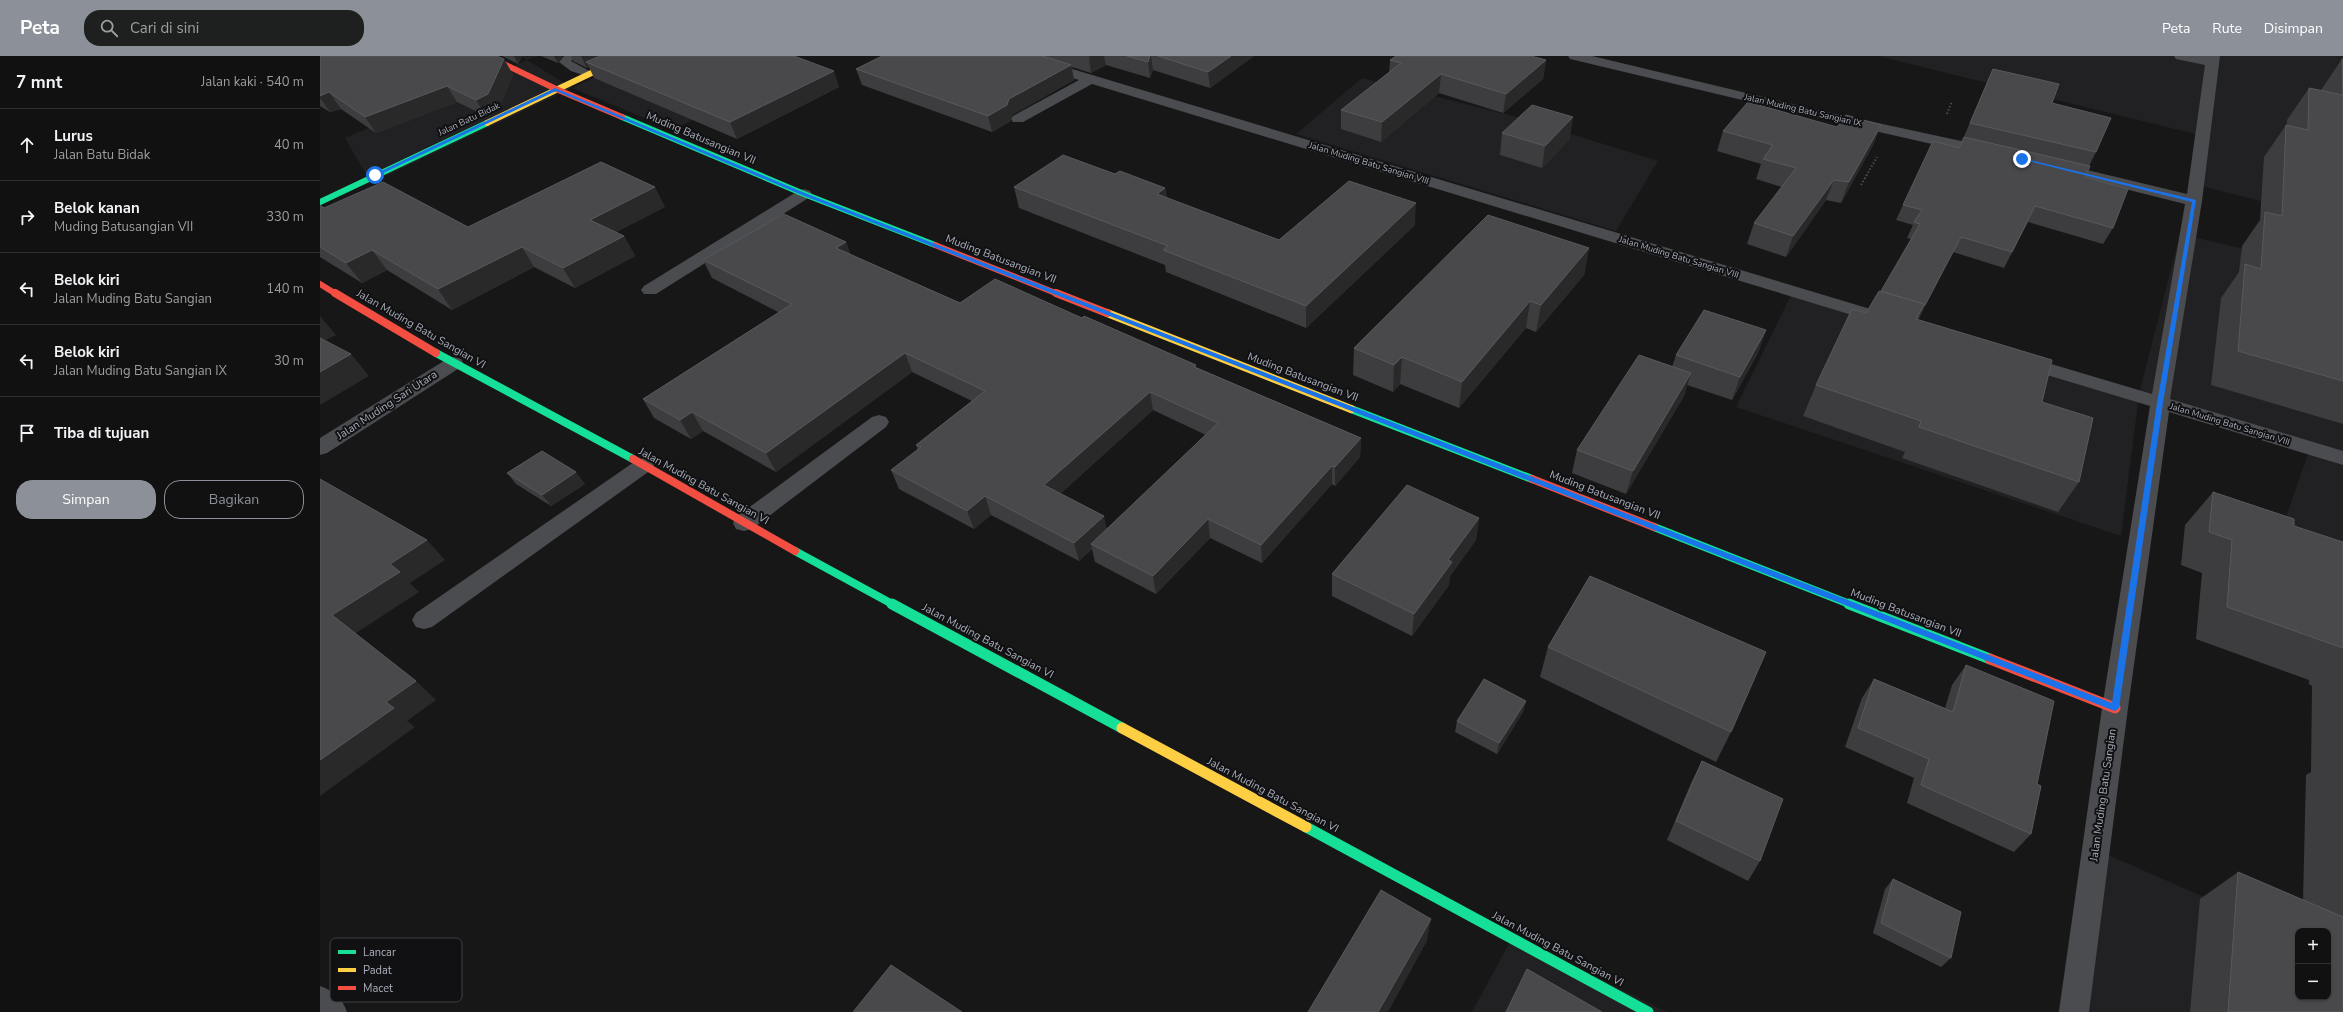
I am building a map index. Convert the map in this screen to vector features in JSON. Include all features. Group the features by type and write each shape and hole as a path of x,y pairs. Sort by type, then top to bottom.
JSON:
{"street":[{"name":"Muding Batusangian VII","path":"488,56 556,89 804,194 2115,708"},
{"name":"Jalan Batu Bidak","path":"320,202 627,56"},
{"name":"Jalan Muding Batu Sangian VIII","path":"1015,56 1900,324"},
{"name":"Jalan Muding Batu Sangian IX","path":"1575,56 1820,115 2007,156"},
{"path":"2181,56 2212,59"},
{"name":"Jalan Muding Batu Sangian","path":"2074,1012 2115,708 2160,403 2194,201 2212,59"},
{"path":"1018,119 1090,79"},
{"path":"2045,165 2194,201"},
{"path":"650,290 804,194"},
{"name":"Jalan Muding Batu Sangian VI","path":"320,284 454,363 644,466 744,523 1648,1012"},
{"name":"Jalan Muding Batu Sangian VIII","path":"2007,356 2343,458"},
{"name":"Jalan Muding Sari Utara","path":"320,448 454,363"},
{"path":"744,523 879,422"},
{"path":"424,620 644,466"},
{"path":"320,1001 332,1012"}],"lane":[{"path":"570,56 565,62 575,69 589,74"}],"shaded area":[{"path":"520,56 539,56 527,60"},
{"path":"639,56 799,68 673,130 572,88"},
{"path":"1878,56 2343,56 2343,222 2189,183 2195,134"},
{"path":"527,60 572,88 371,183 345,138"},
{"path":"1362,78 1517,117 1658,161 1616,231 1296,134"},
{"path":"2180,234 2343,272 2343,589 2271,560 2310,448 2139,395 2121,536 1736,407 1792,293 2139,394"},
{"path":"2083,844 2295,937 2295,1000 2331,1000 2343,1012 2058,1012"},
{"path":"1513,936 1667,1012 1472,1012"}],"building":[{"path":"320,56 497,56 504,59 488,94 476,100 447,86 365,117 329,92 320,96"},
{"path":"600,56 794,56 834,71 730,122 586,62"},
{"path":"882,56 1043,56 1071,65 1009,99 1007,105 988,116 856,69"},
{"path":"1127,56 1150,56 1148,62"},
{"path":"1158,56 1231,56 1208,72"},
{"path":"1396,56 1531,56 1546,60 1506,94 1441,74 1382,122 1341,110 1401,63 1390,60"},
{"path":"2342,59 2343,59 2343,95"},
{"path":"1993,69 2059,84 2052,103 2111,118 2096,152 1970,123"},
{"path":"2309,88 2343,95 2343,381 2238,351 2245,264 2261,269 2265,212 2282,216 2286,125 2308,130"},
{"path":"1748,102 1837,127 1846,115 1881,125 1849,182 1834,180 1793,236 1754,223 1796,168 1763,159 1773,145 1723,131"},
{"path":"1532,105 1573,117 1545,146 1502,133"},
{"path":"1964,137 2090,166 2085,177 2128,189 2113,228 2035,206 2012,252 1961,237 1925,305 1881,291 1920,224 1914,222 1922,210 1903,205 1933,141 1959,148"},
{"path":"1063,155 1115,174 1120,171 1165,188 1157,194 1279,240 1349,181 1416,203 1306,306 1163,250 1168,246 1014,187"},
{"path":"601,162 655,187 590,220 624,236 563,268 522,247 438,289 372,250 346,263 320,247 320,205 324,208 383,182 468,227"},
{"path":"784,214 846,242 836,248 960,303 995,279 1082,318 1084,316 1196,365 1194,367 1361,438 1335,467 1332,466 1261,545 1208,519 1153,576 1091,544 1218,423 1150,392 1044,485 1104,516 1074,543 985,496 967,511 891,470 921,447 916,445 985,391 905,353 766,453 692,412 680,420 643,399 792,304 703,260"},
{"path":"1488,215 1589,248 1541,305 1530,301 1462,382 1402,357 1394,365 1354,348"},
{"path":"1879,291 1924,304 1916,319 2052,360 2042,402 2093,418 2079,482 1919,427 1921,421 1816,385 1852,309 1866,313"},
{"path":"1704,310 1766,330 1740,377 1676,355"},
{"path":"320,338 351,354 320,372"},
{"path":"1639,355 1691,373 1633,471 1577,450"},
{"path":"542,451 576,472 542,495 507,473"},
{"path":"320,479 427,540 390,564 400,572 332,615 416,681 386,702 394,708 320,760"},
{"path":"1407,485 1479,518 1448,560 1452,562 1414,614 1332,574"},
{"path":"2213,492 2294,519 2294,526 2343,542 2343,648 2227,607 2232,540 2209,532"},
{"path":"1590,576 1766,652 1731,732 1548,647"},
{"path":"1966,665 2054,701 2037,784 2041,786 2031,834 1921,785 1929,759 1858,728 1874,679 1953,712"},
{"path":"1484,679 1526,701 1499,743 1457,721"},
{"path":"1702,761 1783,799 1760,861 1676,821"},
{"path":"2238,872 2343,917 2343,1012 2228,1012"},
{"path":"1893,879 1961,912 1951,958 1881,923"},
{"path":"1381,890 1431,919 1378,1012 1308,1012"},
{"path":"891,965 962,1012 853,1012"},
{"path":"1527,969 1602,1012 1506,1012"}],"traffic: fast":[{"path":"622,117 804,194 935,245"},
{"path":"320,202 487,123"},
{"path":"436,353 633,459"},
{"path":"1351,409 1532,479"},
{"path":"1654,527 1990,659"},
{"path":"795,551 1122,728"},
{"path":"1306,827 1648,1012"}],"traffic: slow":[{"path":"487,123 627,56"},
{"path":"1107,313 1351,409"},
{"path":"1122,728 1306,827"}],"traffic: jam":[{"path":"487,56 556,89 622,117"},
{"path":"935,245 1107,313"},
{"path":"320,284 436,353"},
{"path":"633,459 795,551"},
{"path":"1532,479 1654,527"},
{"path":"1990,659 2115,708"}],"route":[{"path":"375,175 556,89 804,194 2115,708 2160,403 2194,201 2022,159"}]}
